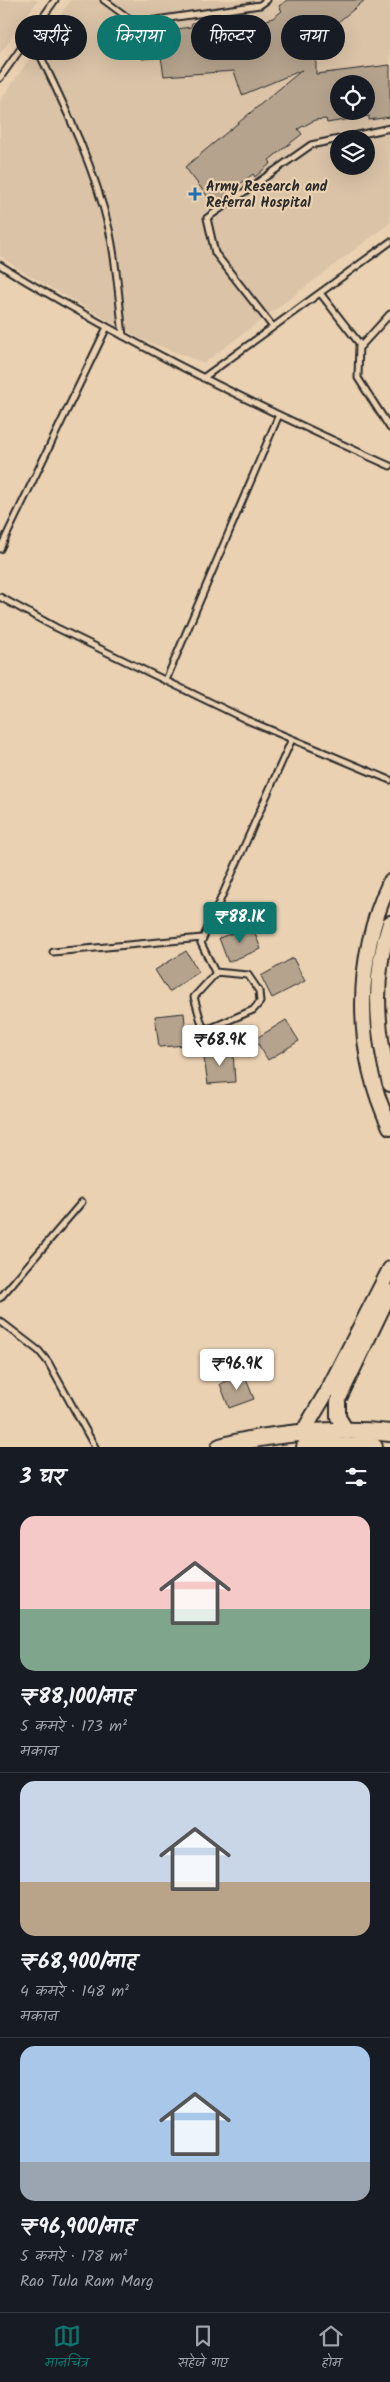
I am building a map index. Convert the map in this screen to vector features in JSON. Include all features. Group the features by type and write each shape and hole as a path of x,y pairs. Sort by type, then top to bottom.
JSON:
{"main road":[{"path":"389,885 366,961 362,1013 372,1077 381,1107 390,1127"},
{"path":"390,923 379,968 378,1004 383,1056 390,1084"},
{"path":"304,1440 333,1396 389,1281"},
{"path":"333,1396 338,1417 347,1432"},
{"path":"304,1440 347,1432 390,1433"},
{"path":"220,1447 246,1439 304,1440 374,1447"}],"lane":[{"path":"44,15 55,0"},
{"path":"104,0 135,23 260,5 267,0"},
{"path":"0,78 15,56"},
{"path":"42,60 83,150 104,210 113,253 123,336"},
{"path":"273,327 214,253 207,218 311,145 390,128"},
{"path":"203,378 390,242"},
{"path":"0,265 123,336 278,417 390,466"},
{"path":"320,293 358,340 360,347 358,378 390,428"},
{"path":"360,347 390,314"},
{"path":"0,549 107,327"},
{"path":"166,680 278,417"},
{"path":"0,597 55,627 166,680 292,739 390,780"},
{"path":"216,973 201,947 202,938 292,739"},
{"path":"54,952 202,938"},
{"path":"216,973 248,975 259,991 260,1002 253,1010 212,1028 205,1028 202,1025 194,997 216,973"},
{"path":"0,1298 82,1202"},
{"path":"0,1321 39,1351 48,1362 94,1447"}],"shaded area":[{"path":"0,0 38,0 27,15 15,15 15,33 0,54"},
{"name":"Army Research and Referral Hospital","path":"71,0 390,0 390,223 204,363 141,339 22,271 0,256 0,101 29,60 87,60 87,15 60,15"}],"building":[{"path":"287,0 365,0 345,16 281,15 281,60 316,60 316,74 390,65 390,117 375,119 375,75 330,75 330,120 345,120 327,123 326,119 315,120 298,129 302,134 269,160 271,163 255,177 253,174 214,205 185,167 302,70 242,95 234,71 164,76 161,60 181,60 181,28 191,27 191,60 271,60 271,19 282,11 279,6"},
{"path":"252,926 261,949 228,962 219,938"},
{"path":"186,951 199,972 169,992 155,970"},
{"path":"293,958 305,981 272,998 261,976"},
{"path":"184,1013 187,1045 159,1047 155,1016"},
{"path":"286,1020 299,1041 268,1060 255,1039"},
{"path":"233,1051 235,1082 208,1084 203,1052"},
{"path":"244,1374 254,1399 229,1408 220,1384"}],"place":[{"name":"Army Research and Referral Hospital","path":"195,194"}]}
